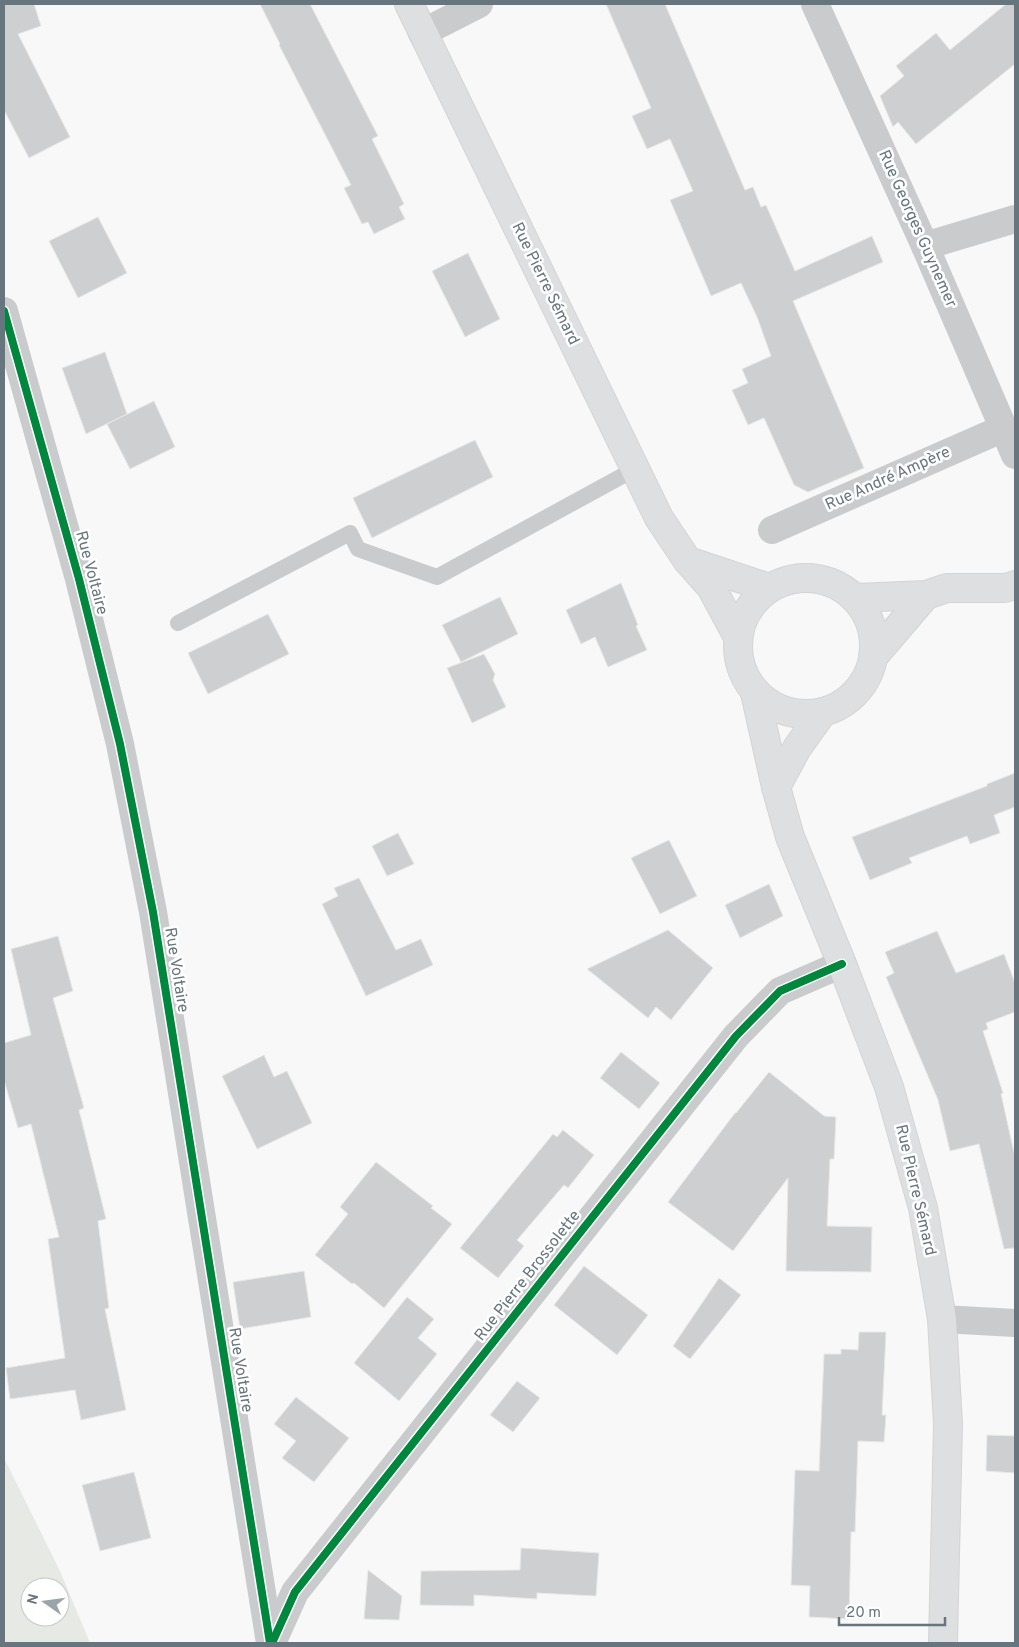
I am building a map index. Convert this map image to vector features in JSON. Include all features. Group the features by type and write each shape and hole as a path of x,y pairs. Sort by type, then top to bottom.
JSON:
{"main road":[{"name":"Rue Pierre Sémard","path":"410,4 422,33 659,518 686,560 711,587 738,637"},
{"path":"686,560 769,588"},
{"path":"814,578 836,584 855,598 867,616 874,636 873,657 867,677 856,693 841,705 822,713 804,715 786,712 769,704 755,692 744,676 738,656 738,637 741,622 748,609 758,597 769,588 791,579 814,578"},
{"path":"855,598 926,595 947,588 1005,588 1015,585"},
{"path":"873,657 926,595"},
{"name":"Rue Pierre Sémard","path":"755,692 776,787 790,836 889,1087 922,1208 942,1319 948,1424 943,1643"},
{"path":"776,787 797,748 822,713"}],"street":[{"path":"422,33 479,4"},
{"name":"Rue Georges Guynemer","path":"815,4 926,246 1015,455"},
{"path":"926,246 1015,219"},
{"name":"Rue Voltaire","path":"4,312 80,579 120,744 153,912 271,1643"},
{"name":"Rue André Ampère","path":"772,530 1004,428"},
{"name":"Rue Pierre Brossolette","path":"271,1643 295,1592 736,1036 780,991 842,964"},
{"path":"942,1319 1015,1323"}],"lane":[{"path":"178,623 350,533 358,549 437,577 635,469"}],"shaded area":[{"path":"4,1458 62,1577 20,1577 20,1627 70,1627 70,1595 90,1643 4,1643"}],"building":[{"path":"4,4 34,4 41,26 18,34 70,137 29,158 4,110"},
{"path":"260,4 310,4 378,136 372,139 404,204 399,207 405,219 374,234 368,222 362,224 344,188 351,185"},
{"path":"606,4 665,4 745,190 753,187 761,207 766,205 795,271 872,236 883,262 793,301 864,468 808,492 794,485 764,418 748,425 732,390 748,383 742,369 771,356 757,317 741,283 711,296 670,200 693,191 670,139 647,149 632,116 651,108"},
{"path":"1006,4 1015,4 1015,64 916,144 898,122 893,127 880,96 904,76 896,66 936,33 950,50"},
{"path":"98,217 127,273 78,298 49,241"},
{"path":"468,253 500,319 465,337 432,271"},
{"path":"105,352 127,414 86,434 62,368"},
{"path":"154,401 175,447 130,469 107,424"},
{"path":"475,440 493,477 372,538 353,498"},
{"path":"621,583 638,625 636,626 647,650 608,667 595,637 581,644 566,610"},
{"path":"500,597 518,634 461,662 442,625"},
{"path":"268,614 289,654 208,694 188,653"},
{"path":"484,654 495,674 493,680 506,707 472,723 447,668"},
{"path":"1015,773 1015,807 994,815 1000,833 970,844 967,836 909,858 912,863 870,880 852,837 987,786 987,784"},
{"path":"398,833 414,864 387,876 372,846"},
{"path":"669,840 697,896 660,914 631,858"},
{"path":"359,878 396,950 421,939 433,965 366,996 322,904 338,896 334,888"},
{"path":"769,884 783,916 740,938 725,905"},
{"path":"668,930 713,968 671,1020 656,1007 648,1018 587,969"},
{"path":"937,931 956,973 1004,954 1015,983 1015,1012 986,1023 988,1029 983,1031 1003,1093 1001,1094 1015,1157 1015,1248 1004,1249 979,1144 950,1151 938,1100 886,977 894,973 885,952"},
{"path":"58,936 73,991 53,998 84,1108 79,1110 106,1219 98,1221 109,1308 105,1309 126,1410 81,1420 75,1390 10,1399 6,1368 65,1358 48,1239 59,1237 31,1124 18,1128 4,1080 4,1043 31,1035 11,949"},
{"path":"621,1052 660,1083 639,1109 600,1078"},
{"path":"264,1055 274,1077 287,1071 312,1123 257,1149 222,1076"},
{"path":"769,1072 824,1116 836,1117 834,1159 830,1159 827,1226 872,1227 871,1272 786,1271 788,1178 733,1251 668,1202 735,1113"},
{"path":"563,1130 594,1155 568,1188 564,1185 517,1240 524,1246 498,1278 460,1248 553,1134 557,1137"},
{"path":"376,1162 433,1206 431,1208 452,1224 384,1308 354,1283 352,1284 315,1255 348,1214 340,1207"},
{"path":"584,1266 648,1315 617,1355 554,1305"},
{"path":"304,1271 311,1317 240,1329 233,1282"},
{"path":"719,1278 741,1295 690,1359 673,1346"},
{"path":"407,1297 434,1319 418,1338 437,1354 399,1401 354,1363"},
{"path":"859,1332 886,1332 882,1415 886,1415 884,1442 858,1441 855,1532 851,1532 849,1619 809,1617 810,1586 791,1585 795,1470 819,1471 824,1354 841,1354 841,1349 858,1350"},
{"path":"517,1381 540,1398 513,1432 490,1415"},
{"path":"296,1397 349,1438 314,1482 282,1458 296,1441 274,1424"},
{"path":"987,1435 1015,1436 1015,1473 986,1471"},
{"path":"134,1472 151,1538 100,1551 82,1485"},
{"path":"521,1548 599,1553 596,1596 537,1593 537,1599 474,1595 474,1606 420,1605 421,1571 520,1570"},
{"path":"368,1570 402,1596 399,1620 364,1619"}],"cycle path":[{"path":"4,311 79,579 120,744 153,912 270,1643"},
{"path":"272,1643 295,1592 736,1036 780,991 842,964"}]}
